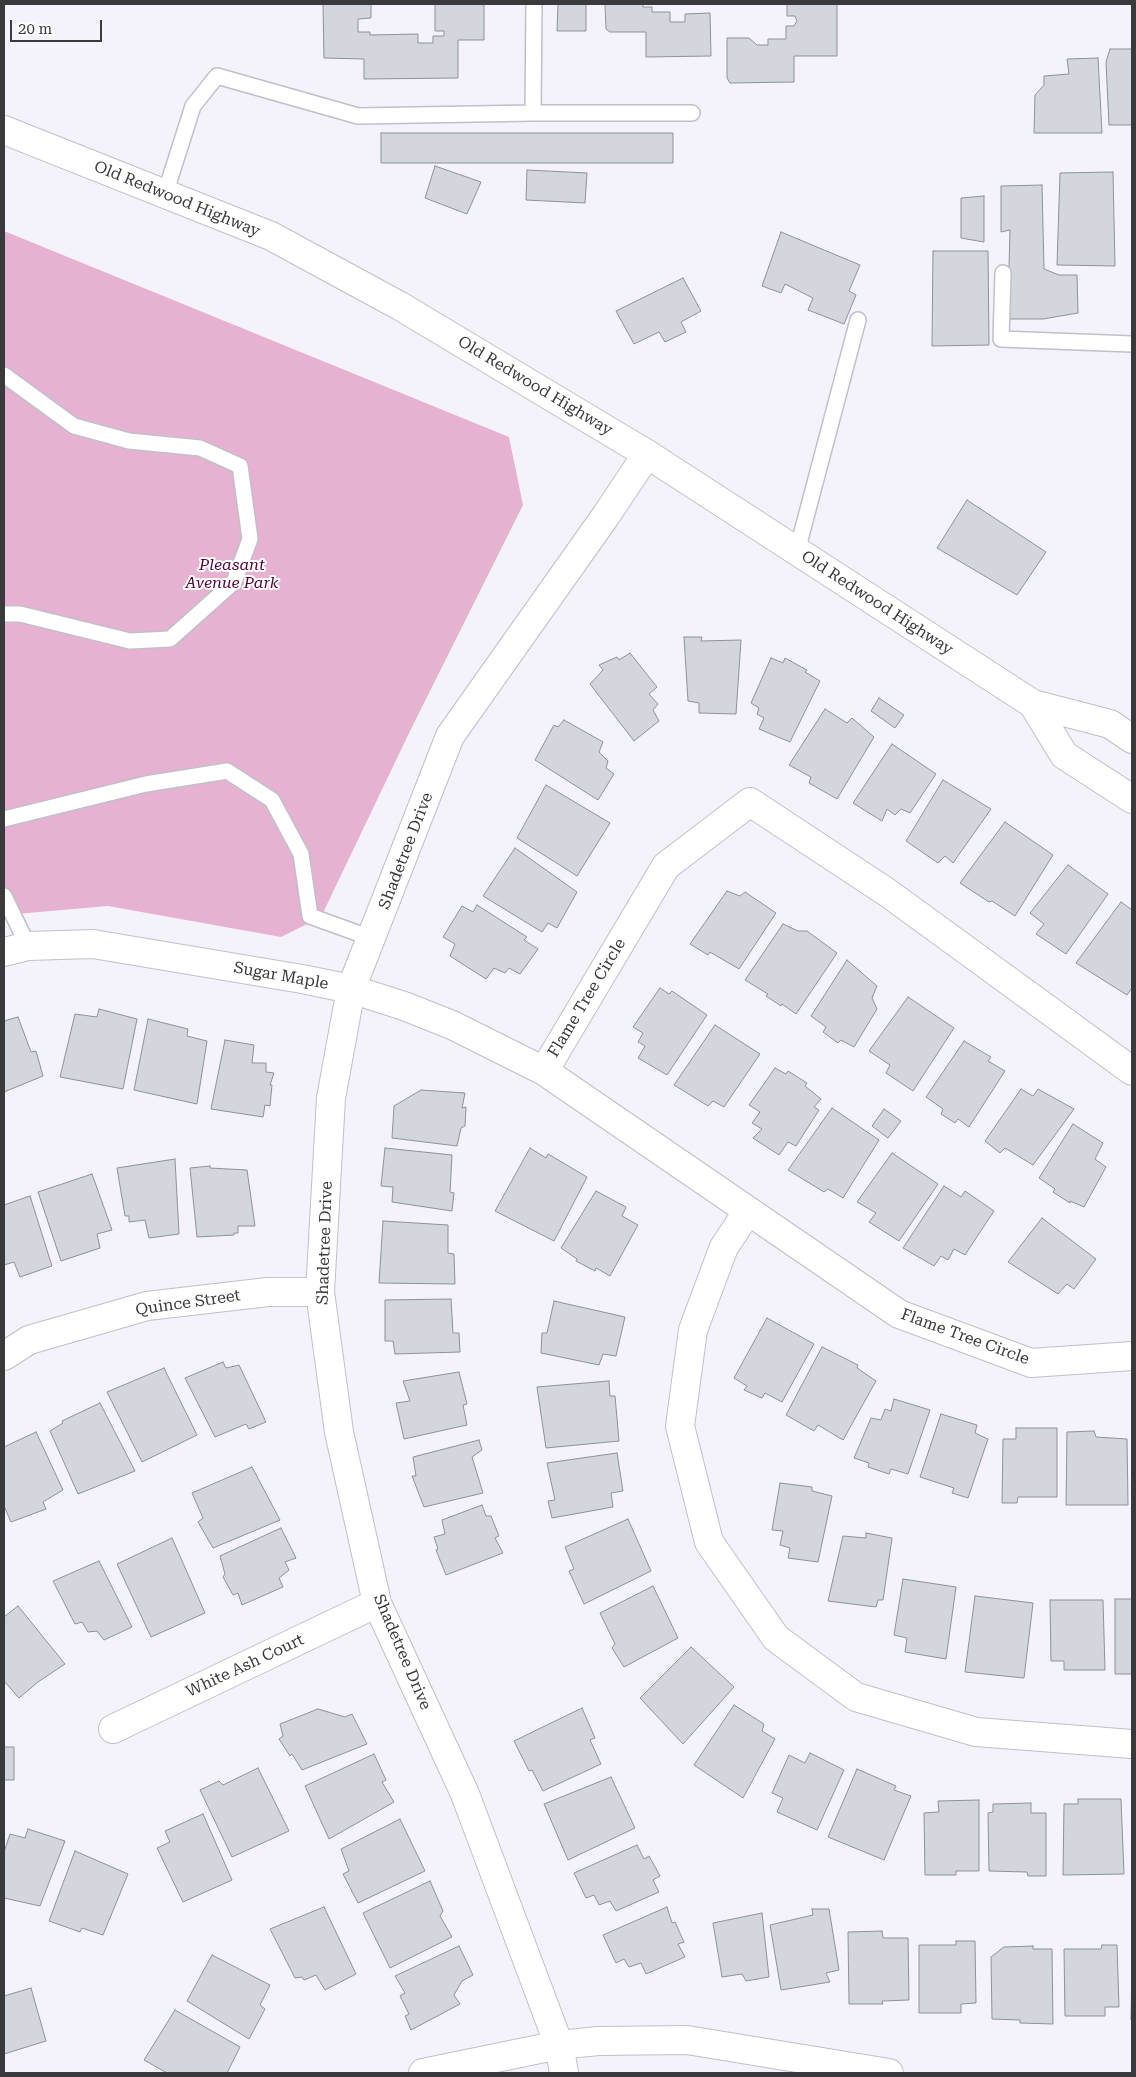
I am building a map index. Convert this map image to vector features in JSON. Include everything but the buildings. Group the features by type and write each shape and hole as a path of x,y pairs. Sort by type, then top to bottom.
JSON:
{"street":[{"name":"Old Redwood Highway","path":"4,130 280,240 400,306 647,454 1033,704 1110,724 1132,739"},
{"name":"Shadetree Drive","path":"564,2073 558,2045 464,1794 377,1603 339,1432 320,1292 331,1098 351,989 450,736 607,514 647,454"},
{"name":"Old Redwood Highway","path":"1033,704 1064,756 1132,799"},
{"name":"Flame Tree Circle","path":"1132,1071 888,893 750,802 666,866 544,1071 898,1314 1031,1363 1132,1356"},
{"name":"Sugar Maple","path":"16,949 93,944 351,989 452,1025 544,1071"},
{"path":"748,1211 724,1247 693,1330 680,1426 709,1542 776,1638 856,1697 976,1732 1132,1744"},
{"name":"Quince Street","path":"4,1356 28,1340 147,1306 268,1292 320,1292"},
{"name":"White Ash Court","path":"113,1728 377,1603"},
{"path":"423,2073 558,2045 598,2041 687,2040 889,2073"}],"lane":[{"path":"533,112 534,4"},
{"path":"165,194 193,106 217,76 358,116 533,112 692,112"},
{"path":"1003,273 1002,339 1132,344"},
{"path":"797,551 858,320"},
{"path":"4,375 74,426 129,441 200,448 240,466 250,539 234,582 170,639 130,641 20,614 4,614"},
{"path":"4,819 146,784 227,772 272,800 301,854 310,916 371,938"},
{"path":"4,896 16,949"}],"green space":[{"name":"Pleasant Avenue Park","path":"4,231 509,437 523,505 410,731 321,917 281,937 108,906 4,915"}]}
